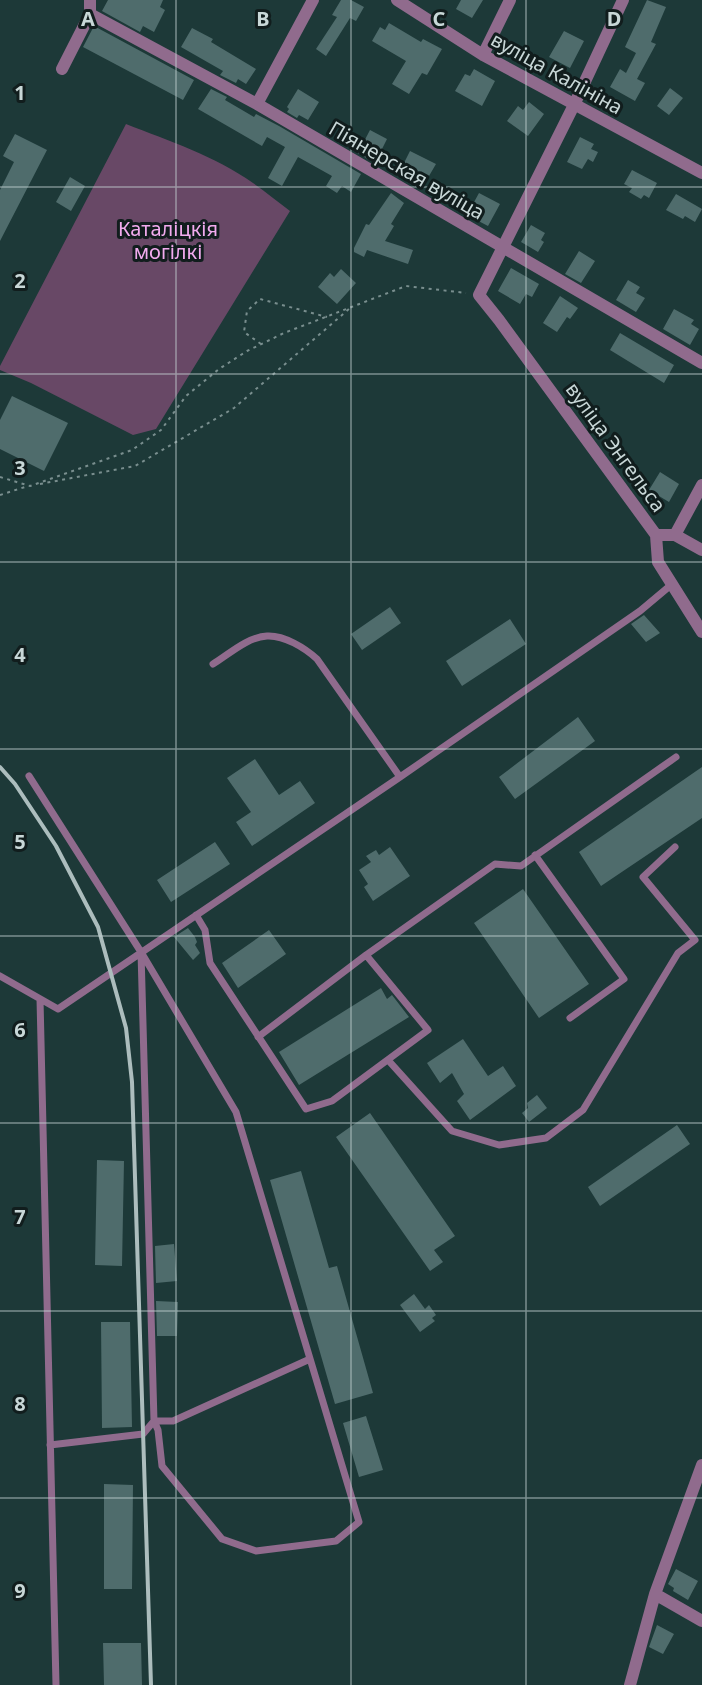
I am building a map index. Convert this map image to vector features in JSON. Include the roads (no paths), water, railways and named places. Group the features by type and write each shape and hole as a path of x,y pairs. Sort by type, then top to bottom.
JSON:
{"street":[{"path":"62,69 90,14 90,0"},
{"path":"257,104 313,0"},
{"name":"вуліца Калініна","path":"397,0 483,55 702,173"},
{"path":"483,55 510,0"},
{"path":"502,248 574,105 623,0"},
{"name":"Піянерская вуліца","path":"90,14 257,104 702,363"},
{"name":"вуліца Энгельса","path":"502,248 479,295 656,535 658,562 702,632"},
{"path":"675,535 702,485"},
{"path":"656,535 675,535 702,550"},
{"path":"630,1685 655,1594 701,1469"},
{"path":"655,1594 702,1621"}],"lane":[{"path":"0,976 58,1009 400,777 640,610 671,585"},
{"path":"213,664 248,642 267,636 306,648 317,659 400,777"},
{"path":"258,1037 366,955 495,864 521,866 676,757"},
{"path":"29,776 141,952 237,1112 358,1522 336,1541 256,1551 222,1539 162,1466 158,1430 154,1421 141,952"},
{"path":"388,1060 452,1131 499,1145 546,1138 582,1110 678,953 695,940 643,877 675,847"},
{"path":"535,855 624,979 570,1018"},
{"path":"196,915 205,930 210,963 306,1109 332,1101 428,1030 366,955"},
{"path":"40,999 56,1685"},
{"path":"50,1445 143,1434 154,1421 173,1421 310,1359"}],"railway":[{"path":"0,767 15,784 56,846 98,927 126,1028 132,1082 151,1685"}],"park label":[{"name":"Каталіцкія могілкі","path":"168,240"}]}
